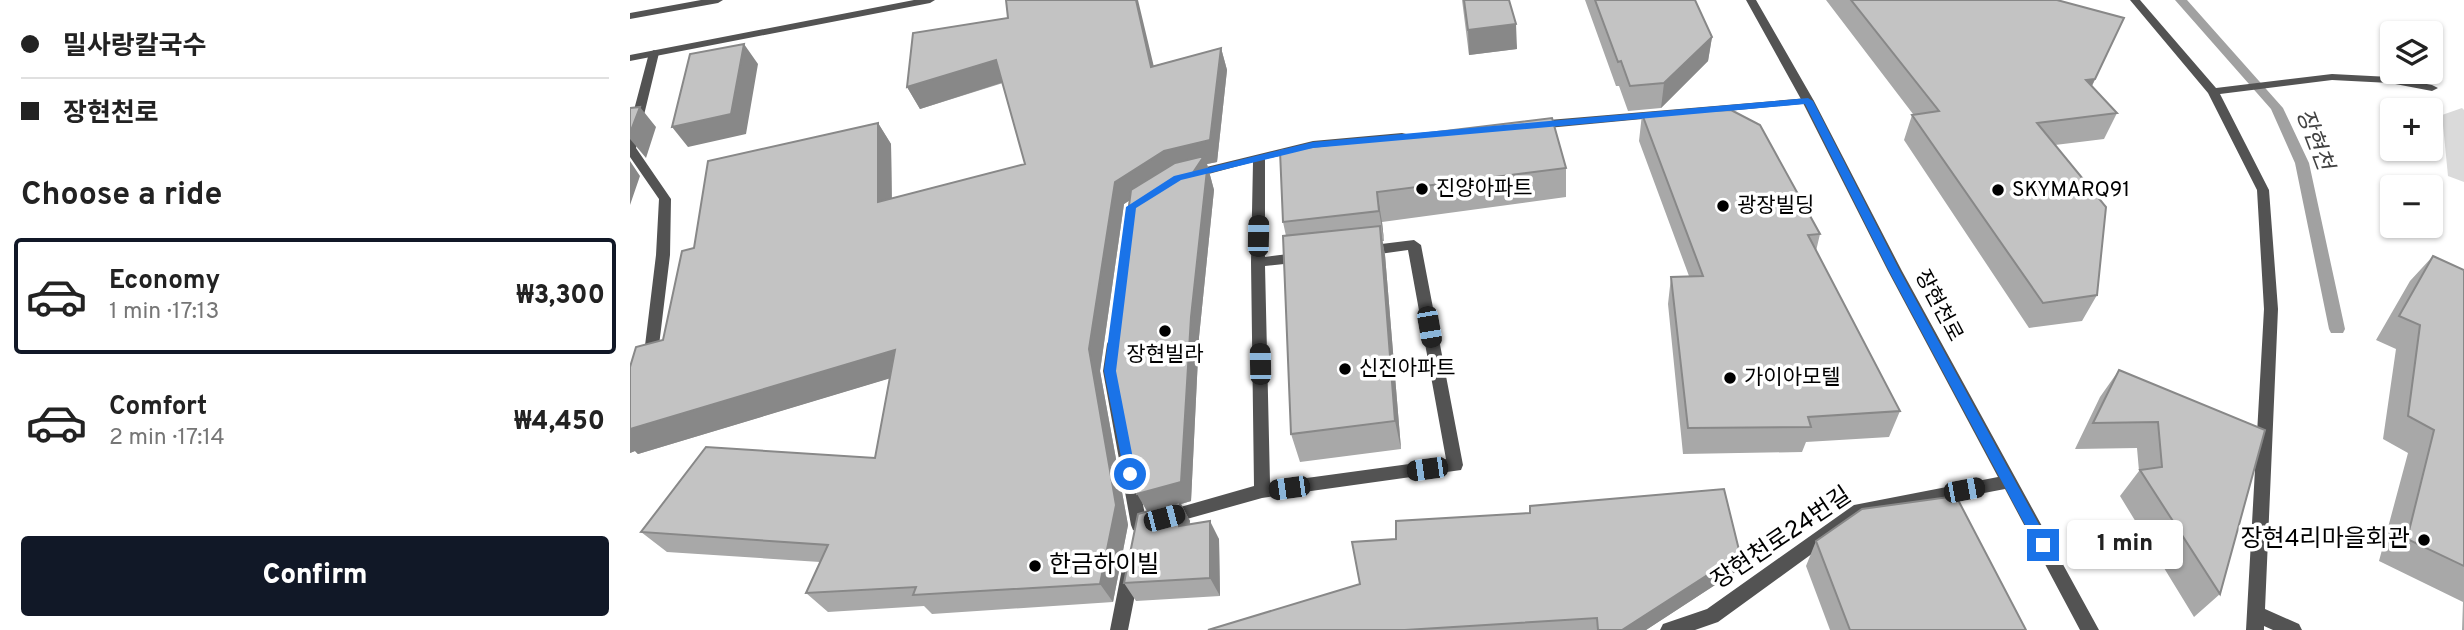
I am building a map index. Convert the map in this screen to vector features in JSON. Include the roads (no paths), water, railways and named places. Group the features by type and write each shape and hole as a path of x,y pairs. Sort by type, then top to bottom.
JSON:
{"street":[{"path":"630,16 718,0"},
{"path":"630,58 930,0"},
{"name":"장현천로","path":"1751,0 1808,101 2008,482 2090,630"},
{"path":"2135,0 2213,92 2263,190 2271,309 2255,622 2293,630"},
{"path":"646,378 650,365 663,255 664,199 630,148 654,53"},
{"path":"2213,92 2332,77 2390,80 2432,88"},
{"path":"1522,126 1808,101"},
{"path":"1177,178 1313,145 1410,136"},
{"path":"1259,157 1262,491"},
{"path":"1137,538 1262,491 1455,465 1413,245 1349,252"},
{"path":"1258,262 1323,255"},
{"path":"1115,330 1110,371 1137,538 1119,630"},
{"name":"장현천로24번길","path":"1669,630 1712,616 1860,510 2008,482"}],"waterway":[{"name":"장현천","path":"2181,0 2277,108 2302,163 2337,329"}],"place":[{"name":"진양아파트","path":"1422,189"},
{"name":"SKYMARQ91","path":"1998,190"},
{"name":"광장빌딩","path":"1723,206"},
{"name":"장현빌라","path":"1165,331"},
{"name":"신진아파트","path":"1345,369"},
{"name":"가이아모텔","path":"1730,378"},
{"name":"장현4리마을회관","path":"2424,540"},
{"name":"한금하이빌","path":"1035,566"}]}
